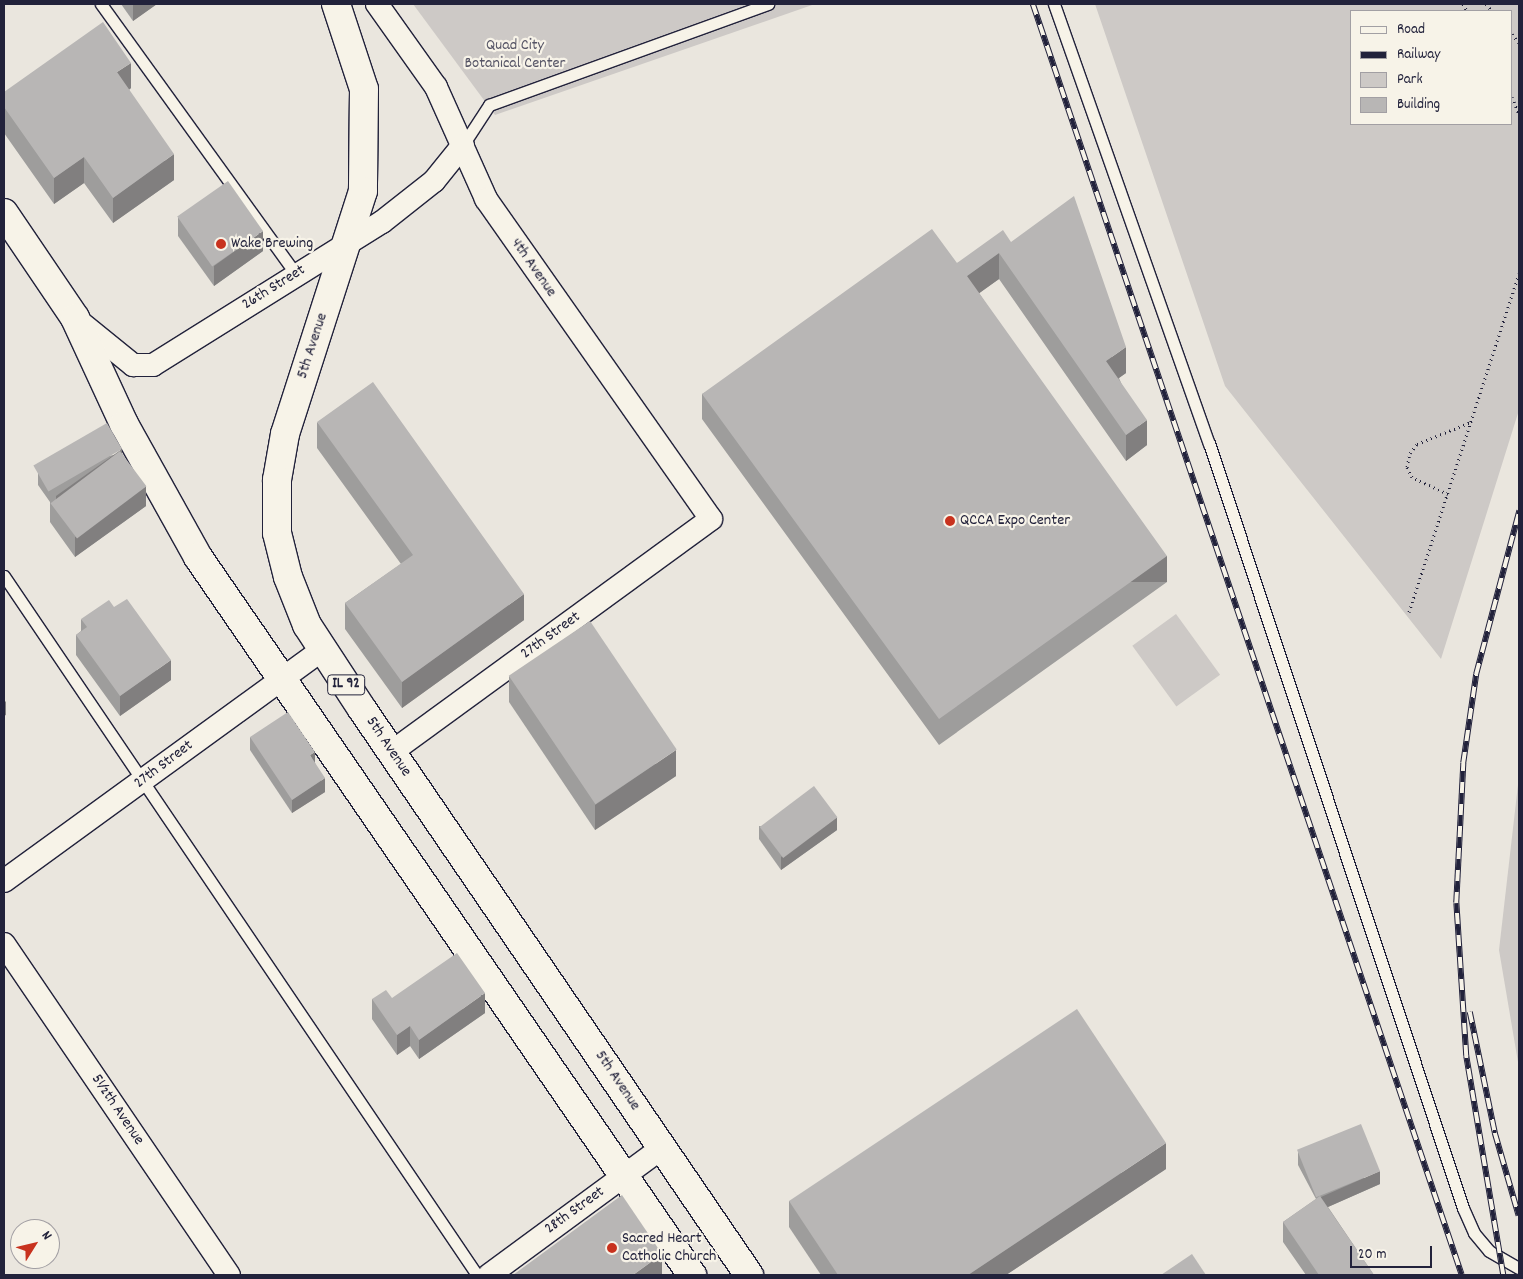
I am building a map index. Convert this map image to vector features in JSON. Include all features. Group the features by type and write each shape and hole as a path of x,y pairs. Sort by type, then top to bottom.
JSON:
{"main road":[{"name":"5th Avenue","path":"336,4 364,89 367,140 363,191 285,434 277,480 277,533 288,577 307,625 391,752 749,1275"},
{"path":"7,226 75,318 124,424 194,548 280,679 692,1275"}],"street":[{"name":"4th Avenue","path":"376,4 436,87 486,199 711,519"},
{"name":"26th Street","path":"75,318 133,365 144,368 176,353 296,274 344,247 434,181 463,145"},
{"name":"27th Street","path":"391,752 711,519"},
{"name":"27th Street","path":"4,881 323,649"},
{"name":"5½th Avenue","path":"4,944 229,1275"},
{"name":"28th Street","path":"489,1275 662,1148"}],"lane":[{"path":"101,4 296,274"},
{"path":"463,145 490,105 768,4"},
{"path":"1054,4 1209,443 1463,1208 1474,1233 1489,1251 1519,1268"},
{"path":"4,576 144,780 477,1275"}],"path":[{"path":"1513,99 1519,114"},
{"path":"1410,612 1519,273"},
{"path":"1448,494 1412,477 1407,467 1410,453 1417,444 1472,422"}],"green space":[{"name":"Quad City Botanical Center","path":"413,4 815,4 495,115"},
{"path":"1095,4 1519,4 1519,410 1441,659 1225,386"},
{"path":"1176,614 1220,675 1176,706 1132,646"},
{"path":"1519,776 1519,1068 1499,950"}],"building":[{"path":"103,22 131,63 117,72 174,154 113,198 84,157 54,178 4,107 4,92"},
{"path":"228,181 263,231 212,267 177,217"},
{"name":"QCCA Expo Center","path":"1074,196 1126,347 1106,361 1147,420 1126,435 999,253 967,276 1167,556 939,719 702,394 932,229 957,263 1003,230 1011,242"},
{"path":"373,382 524,594 402,682 345,603 413,555 317,422"},
{"path":"107,423 122,449 48,491 33,465"},
{"path":"120,451 146,486 77,538 51,503"},
{"path":"127,599 171,660 120,696 76,635 87,627 81,619 109,600 114,607"},
{"path":"590,621 677,750 595,804 509,676"},
{"path":"288,712 315,752 310,755 325,778 292,800 250,737"},
{"path":"814,786 837,817 783,858 760,827"},
{"path":"457,953 485,993 419,1040 410,1026 397,1035 372,999 386,990 392,998"},
{"path":"1077,1009 1166,1143 968,1275 838,1275 789,1201"},
{"path":"1361,1124 1380,1171 1316,1197 1297,1150"},
{"path":"622,1195 662,1254 633,1275 513,1275"},
{"path":"1320,1196 1374,1275 1319,1275 1283,1222"},
{"path":"1192,1254 1206,1275 1161,1275"}],"railway":[{"path":"1033,4 1462,1275"},
{"path":"1503,1275 1466,1056 1456,903 1463,763 1476,674 1519,511"},
{"path":"1470,1012 1495,1133 1519,1216"}],"place":[{"name":"Wake Brewing","path":"221,244"},
{"name":"QCCA Expo Center","path":"950,521"},
{"name":"Sacred Heart Catholic Church","path":"612,1248"}]}
